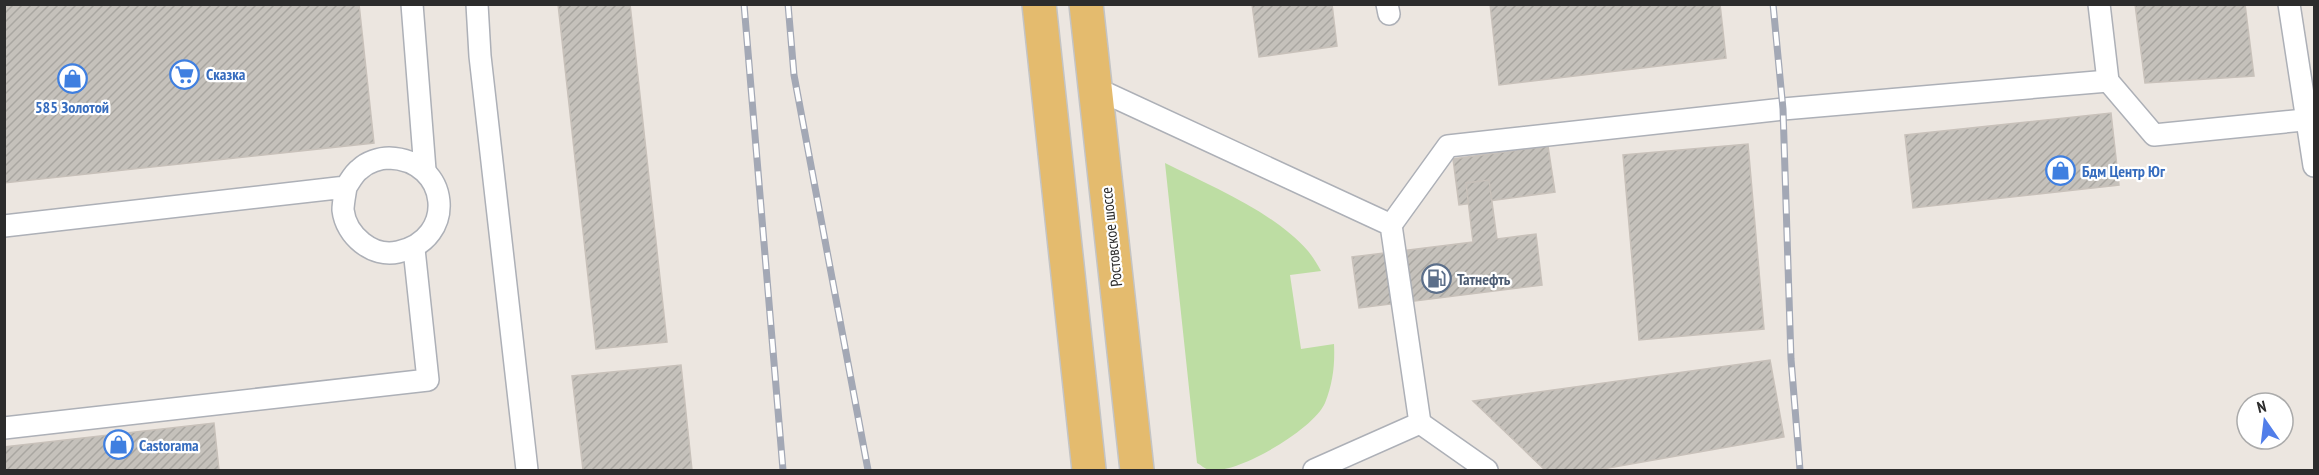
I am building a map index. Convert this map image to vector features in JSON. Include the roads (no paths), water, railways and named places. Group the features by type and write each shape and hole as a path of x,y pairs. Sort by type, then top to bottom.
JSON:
{"main road":[{"path":"1039,4 1089,471"},
{"name":"Ростовское шоссе","path":"1086,4 1137,471"}],"lane":[{"path":"412,4 425,170"},
{"path":"477,4 482,80 527,471"},
{"path":"2099,4 2108,81 2154,135 2310,120"},
{"path":"2289,4 2310,120 2314,166"},
{"path":"1487,471 1420,423 1391,225 1448,146 1783,110 2108,81"},
{"path":"1095,88 1391,225"},
{"path":"381,158 404,159 425,170 438,189 440,212 432,234 414,249 391,254 368,248 351,232 343,210 346,187 360,168 381,158"},
{"path":"4,226 346,187"},
{"path":"4,428 428,380 414,249"},
{"path":"1314,471 1420,423"}],"railway":[{"path":"744,4 783,470"},
{"path":"788,4 794,75 868,470"},
{"path":"1773,4 1783,109 1791,359 1800,470"}],"place":[{"name":"Сказка","path":"185,74"},
{"name":"585 Золотой","path":"72,79"},
{"name":"Бдм Центр Юг","path":"2061,171"},
{"name":"Татнефть","path":"1436,279"},
{"name":"Castorama","path":"118,445"}]}
